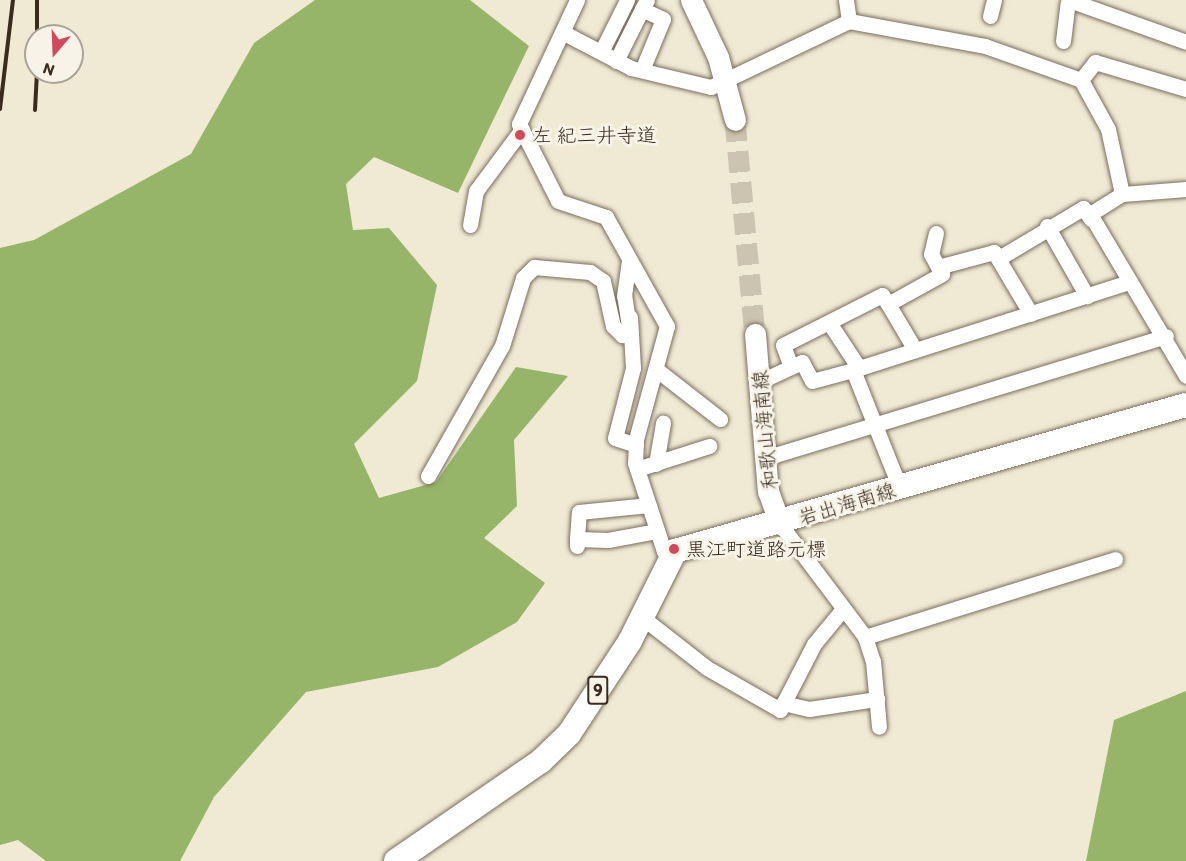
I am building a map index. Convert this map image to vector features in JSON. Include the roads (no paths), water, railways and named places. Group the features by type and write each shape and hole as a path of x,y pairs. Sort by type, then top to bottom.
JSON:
{"main road":[{"path":"691,0 725,83 735,120"},
{"name":"和歌山海南線","path":"755,334 761,381 768,491 780,524"},
{"name":"岩出海南線","path":"671,555 1186,405"},
{"name":"9","path":"396,861 548,754 569,734 643,618 671,555"}],"street":[{"path":"577,0 564,33 523,109 522,129 558,201 606,217 629,262 667,326 636,445 637,469 657,531 671,555"},
{"path":"601,52 627,0"},
{"path":"846,0 849,21"},
{"path":"990,16 994,0"},
{"path":"1063,41 1069,1 1186,42"},
{"path":"616,61 644,5 663,19 642,70"},
{"path":"564,33 616,61 642,70 711,87 725,83 829,27 849,21 985,46 1081,80 1108,129 1122,194"},
{"path":"1081,80 1095,62 1186,89"},
{"path":"470,225 476,191 522,129"},
{"path":"1090,219 1122,194 1186,189"},
{"path":"999,258 1047,226 1083,208 1129,282 1175,341 1186,376"},
{"path":"1047,226 1087,296"},
{"path":"936,233 931,254 941,271"},
{"path":"888,304 941,271 994,252 1031,314"},
{"path":"428,476 502,346 523,278 534,267 590,272 603,281 612,326 622,335 629,326 627,312 629,262"},
{"path":"761,381 802,362 812,381 1129,282"},
{"path":"791,368 783,345 830,324 882,296 914,348"},
{"path":"627,312 634,325 633,368 615,438 636,445"},
{"path":"830,324 856,369 871,426 900,488"},
{"path":"765,458 1175,341"},
{"path":"657,370 720,419"},
{"path":"656,464 663,423"},
{"path":"637,469 709,446"},
{"path":"562,514 649,505"},
{"path":"579,512 577,543 657,531"},
{"path":"780,524 865,637 877,699 879,727"},
{"path":"865,637 1114,559"},
{"path":"643,618 745,691 780,710 814,644 843,609"},
{"path":"783,703 810,709 877,699"}],"tunnel":[{"path":"735,120 755,334"}],"railway":[{"path":"0,109 13,0"},
{"path":"37,0 37,24"},
{"path":"35,110 36,84"}],"place":[{"name":"左 紀三井寺道","path":"520,135"},
{"name":"黒江町道路元標","path":"674,549"}]}
